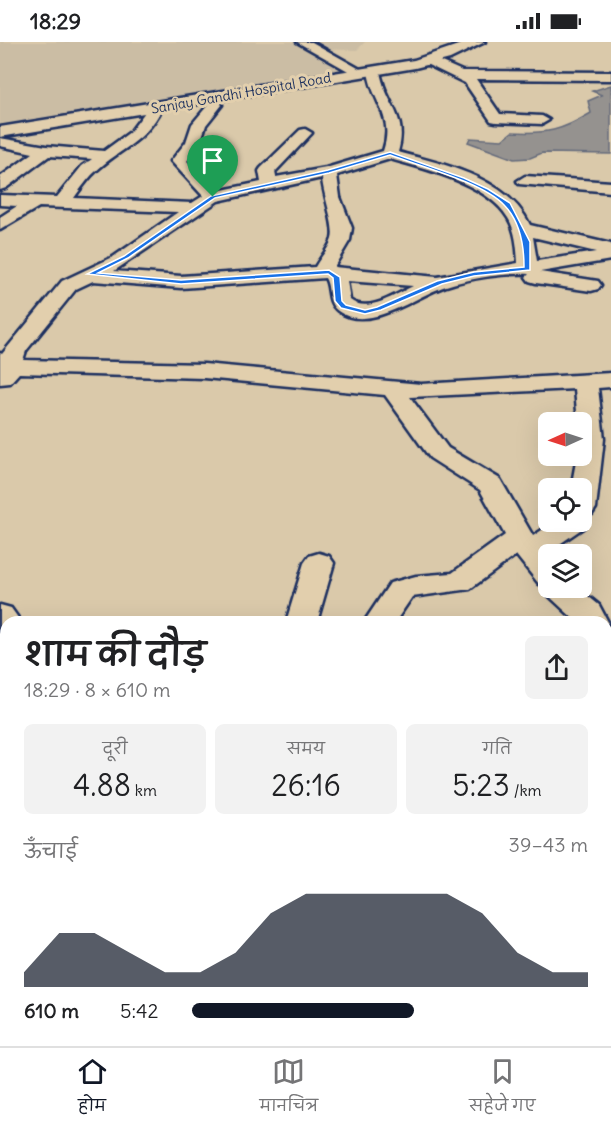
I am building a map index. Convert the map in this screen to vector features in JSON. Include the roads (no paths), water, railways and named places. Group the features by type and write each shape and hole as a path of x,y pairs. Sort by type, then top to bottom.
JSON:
{"main road":[{"name":"Sanjay Gandhi Hospital Road","path":"0,132 156,108 371,68 428,60 478,42"}],"street":[{"path":"303,42 371,68 374,81 395,117 396,137 390,154"},
{"path":"428,60 470,80 496,118 542,120"},
{"path":"461,75 611,76"},
{"path":"209,98 215,105 199,124 193,143 179,161 213,197"},
{"path":"62,202 88,170 118,151 151,117 156,108"},
{"path":"278,183 268,180 267,171 306,133"},
{"path":"0,142 46,151 107,156"},
{"path":"0,185 46,151"},
{"path":"4,368 15,350 63,291 126,257 213,197 329,172 390,154 486,190 511,209 527,242 528,268"},
{"path":"329,172 332,197 344,228 328,273 339,301 352,310 365,312 379,309 439,282 611,252"},
{"path":"525,181 611,187"},
{"path":"0,200 195,208"},
{"path":"0,225 36,201"},
{"path":"522,229 611,252"},
{"path":"498,271 591,285"},
{"path":"91,274 181,282 328,273 439,282"},
{"path":"4,368 204,371 393,390 447,390 611,380"},
{"path":"585,381 592,439 586,478"},
{"path":"393,390 439,453 491,485 524,545 538,563"},
{"path":"383,616 401,590 416,586 459,582 552,532"},
{"path":"303,616 319,563"},
{"path":"570,598 589,616"}]}
